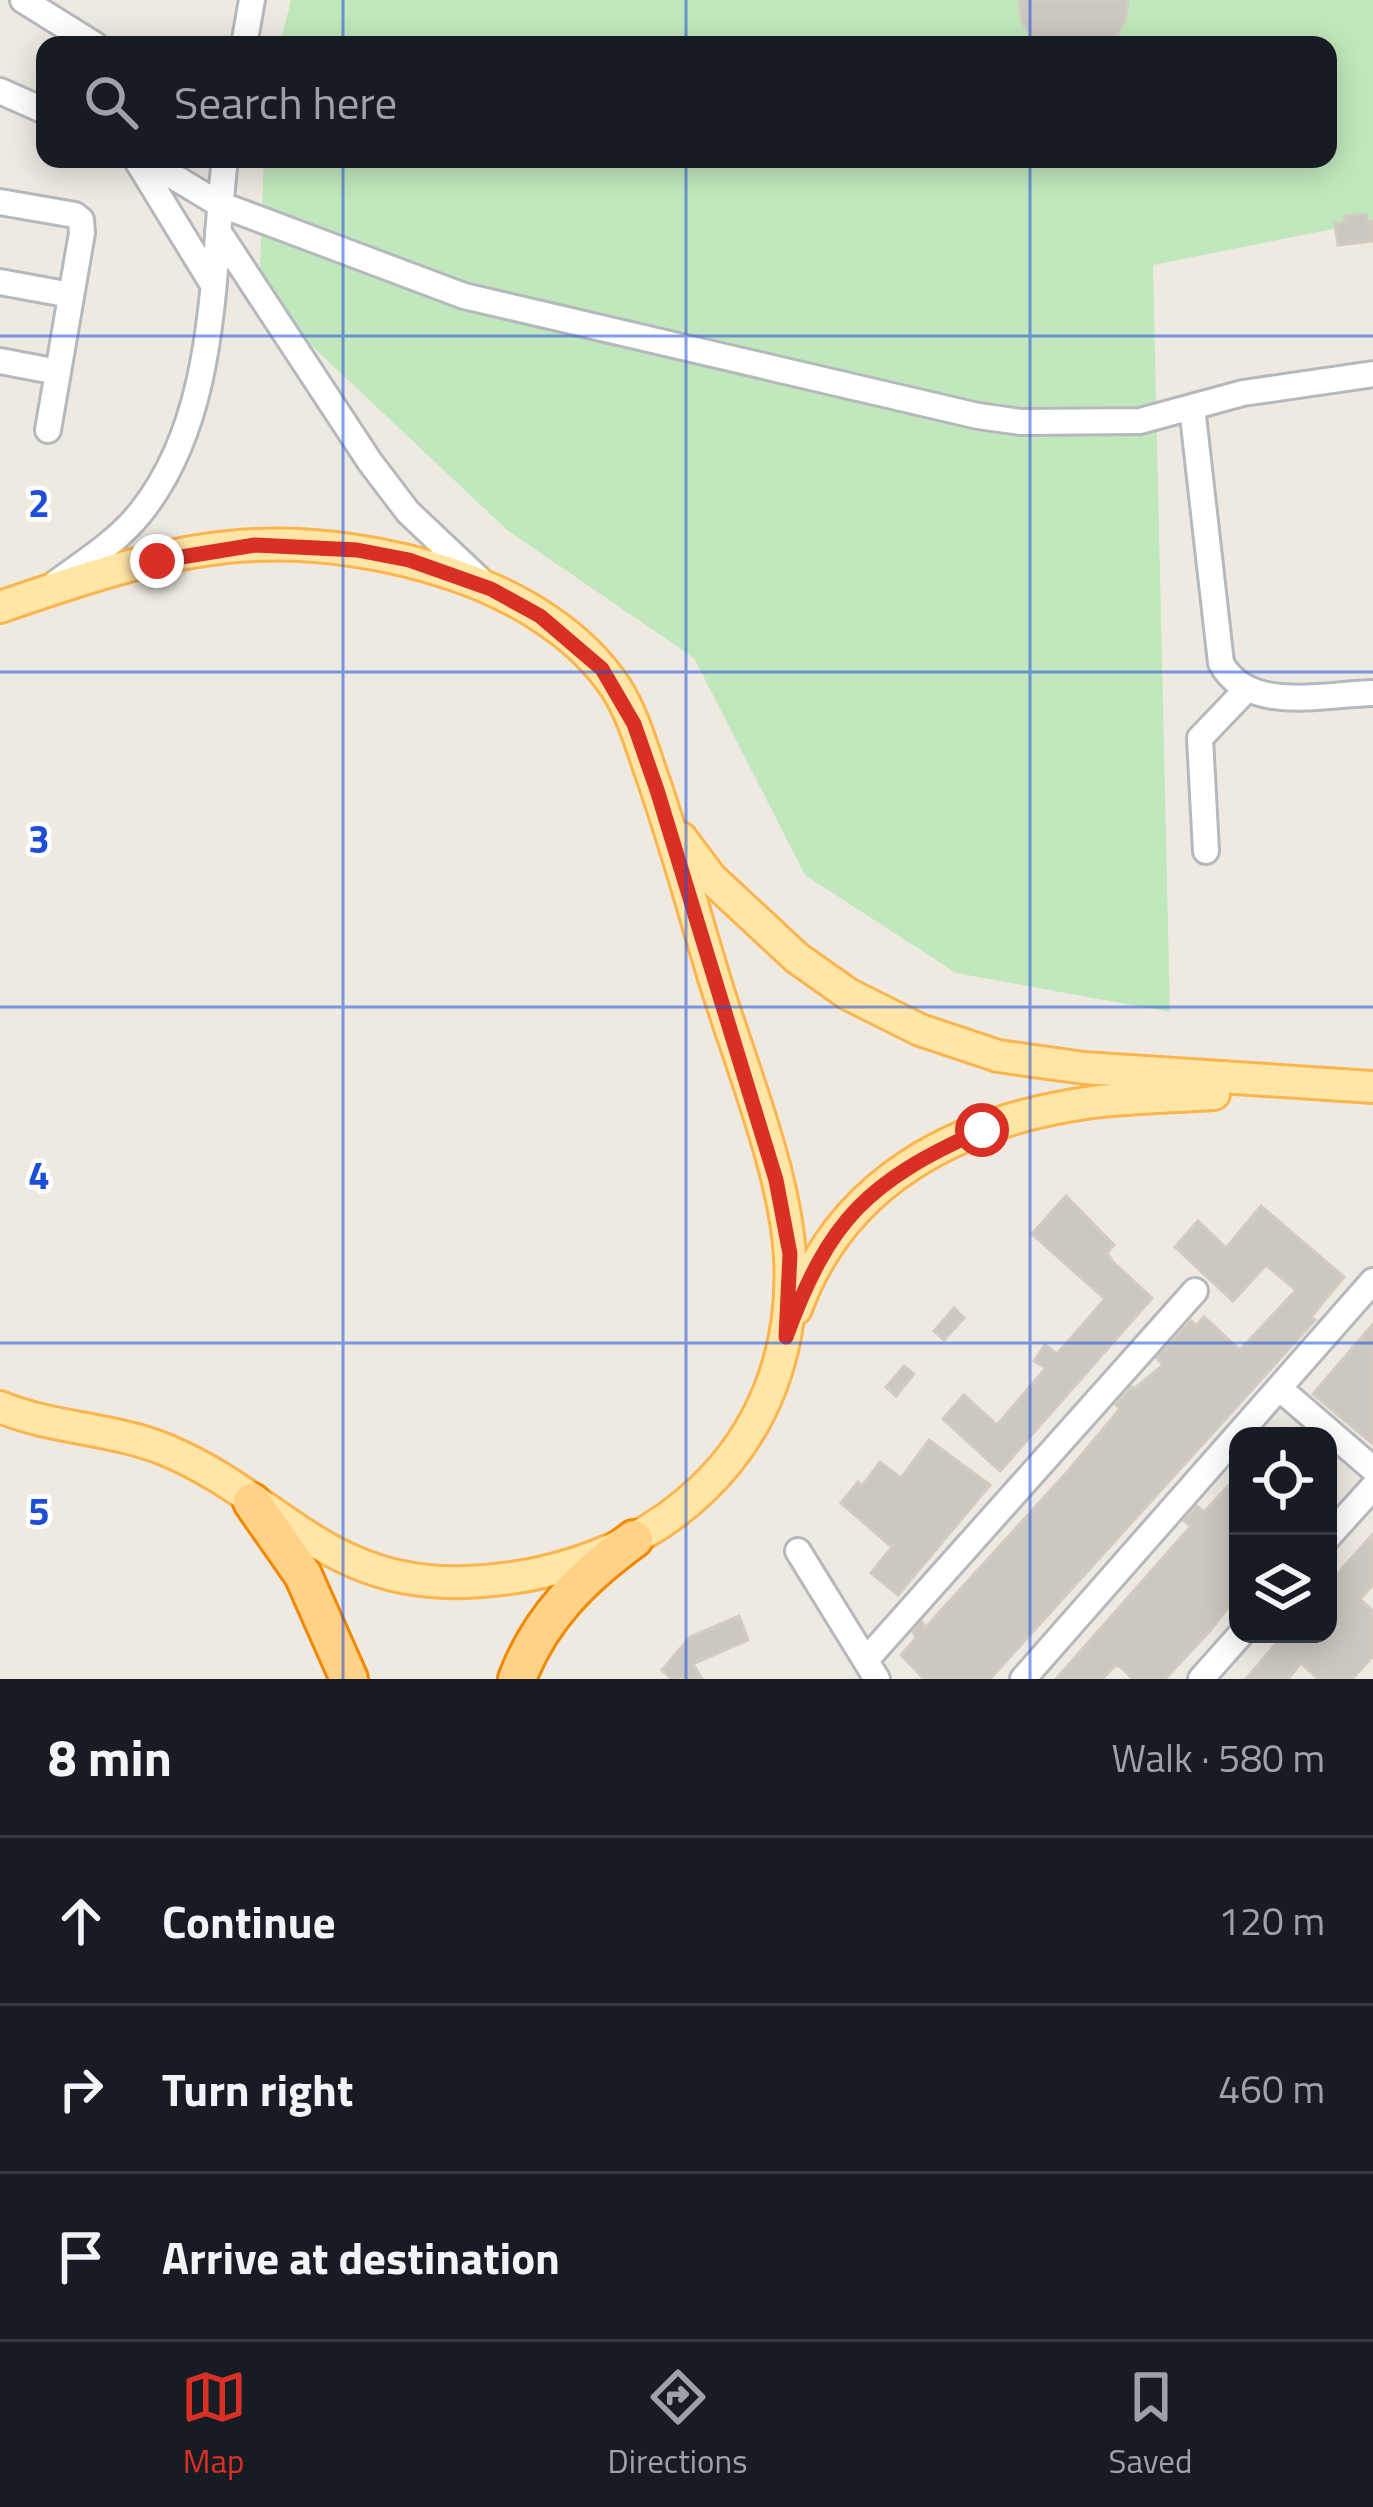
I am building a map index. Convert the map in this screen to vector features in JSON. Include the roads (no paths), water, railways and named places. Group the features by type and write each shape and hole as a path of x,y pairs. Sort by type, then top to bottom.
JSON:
{"highway":[{"path":"252,1502 303,1575 350,1679"},
{"path":"517,1679 543,1626 567,1595 634,1539"}],"main road":[{"path":"0,607 157,561 255,545 357,550 409,560 491,589 540,616 602,669 627,710 657,790 776,1180 790,1254 786,1337"},
{"path":"657,790 684,843 752,919 848,994 920,1030 998,1056 1084,1068 1373,1087"},
{"path":"0,1407 35,1420 158,1447 193,1462 324,1550 394,1575 426,1580 506,1578 554,1568 634,1539 709,1486 738,1454 760,1417 811,1271 837,1227 879,1186 982,1130 1086,1103 1330,1086"}],"street":[{"path":"23,0 81,36"},
{"path":"246,36 252,0"},
{"path":"2,102 36,109"},
{"path":"145,168 212,283"},
{"path":"156,168 220,205 464,296 978,416 1020,422 1140,421 1243,393 1373,374"},
{"path":"45,591 115,539 141,512 188,426 199,383 224,168"},
{"path":"0,202 75,214 81,220 48,430"},
{"path":"218,231 408,512 491,589"},
{"path":"0,282 71,295"},
{"path":"0,362 58,372"},
{"path":"1192,407 1221,663 1229,678 1245,691 1264,696 1373,693"},
{"path":"1206,851 1200,738 1245,691"},
{"path":"1023,1679 1373,1281"},
{"path":"798,1550 872,1670 1195,1291"},
{"path":"1279,1388 1373,1469"},
{"path":"1331,1535 1373,1487"},
{"path":"1201,1679 1233,1643"}]}
